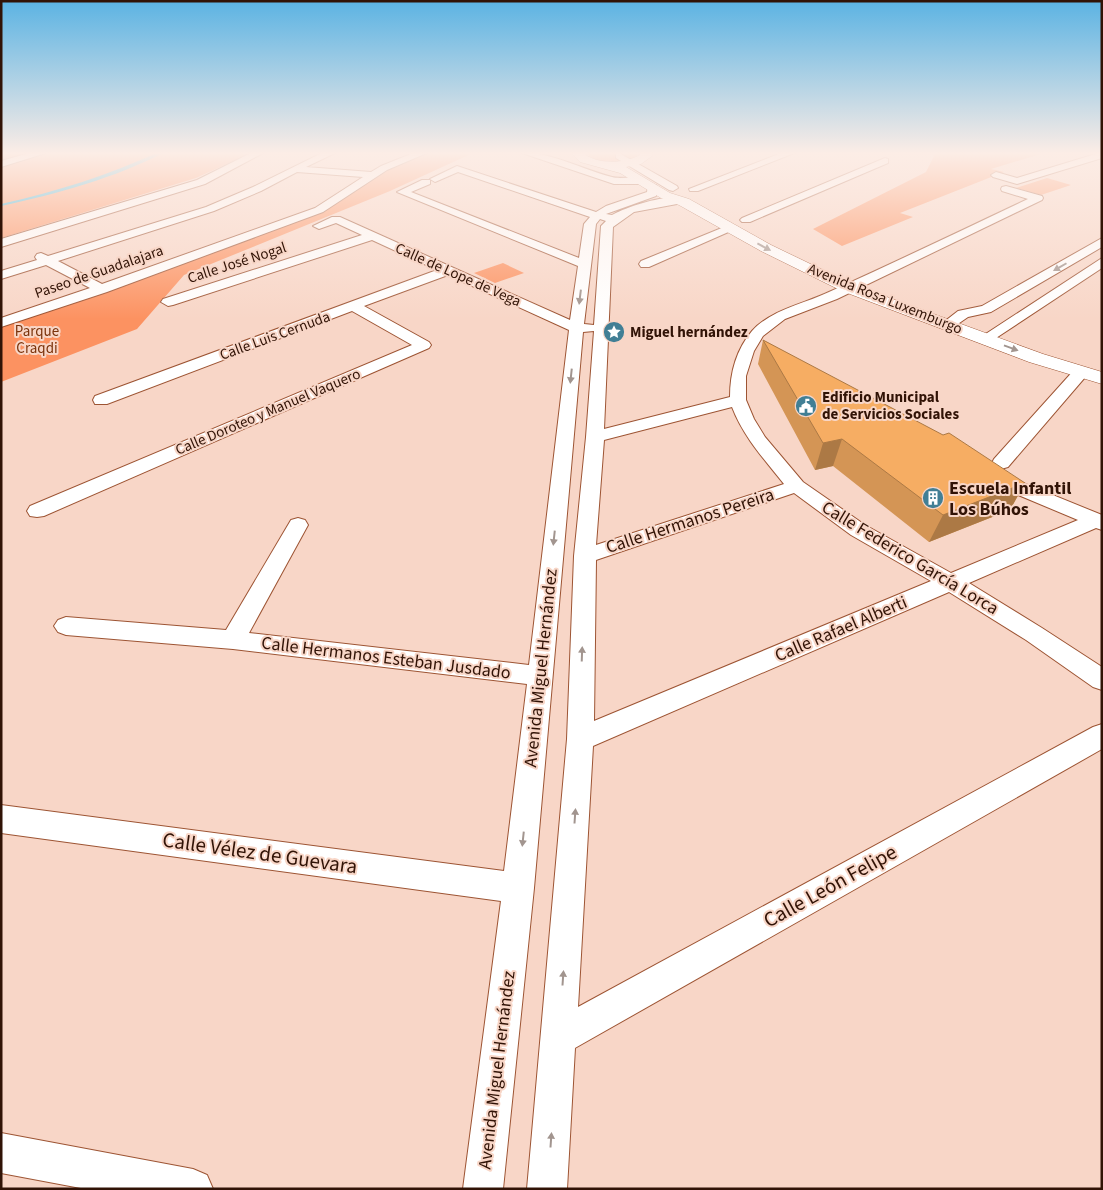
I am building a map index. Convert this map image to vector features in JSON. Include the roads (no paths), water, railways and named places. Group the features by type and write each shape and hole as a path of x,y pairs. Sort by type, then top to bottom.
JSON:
{"main road":[{"name":"Avenida Rosa Luxemburgo","path":"698,208 729,228 850,279 947,324 985,339 1102,378"},
{"name":"Avenida Rosa Luxemburgo","path":"722,208 762,228"},
{"name":"Avenida Rosa Luxemburgo","path":"850,279 869,278 886,284"},
{"name":"Avenida Rosa Luxemburgo","path":"946,307 1019,333"}],"street":[{"path":"5,242 121,208"},
{"path":"1,275 213,208"},
{"name":"Paseo de Guadalajara","path":"1,323 102,289 323,208"},
{"path":"441,208 584,264"},
{"path":"575,208 604,217 637,208"},
{"path":"746,220 775,208"},
{"path":"869,278 1018,208"},
{"name":"Avenida Miguel Hernández","path":"484,1189 540,676 588,328 607,226 604,217 590,224 584,264 588,328 595,437 585,556 580,739 547,1189"},
{"name":"Calle de Lope de Vega","path":"318,226 336,219 448,270 588,328"},
{"path":"645,264 729,228"},
{"name":"Calle José Nogal","path":"168,302 372,236"},
{"path":"5,242 28,251 102,289"},
{"path":"947,324 963,314 986,309 1102,242"},
{"path":"985,339 1102,262"},
{"name":"Calle Luis Cernuda","path":"101,400 448,270"},
{"name":"Calle Federico García Lorca","path":"850,279 780,316 758,332 742,358 738,376 738,400 745,419 758,440 796,486 858,530 951,583 1034,634 1102,680"},
{"path":"999,302 1029,310"},
{"name":"Calle Doroteo y Manuel Vaquero","path":"38,511 424,345 354,306"},
{"path":"1081,372 996,470 1099,522"},
{"path":"595,437 738,400"},
{"name":"Calle Hermanos Pereira","path":"585,556 796,486"},
{"name":"Calle Rafael Alberti","path":"580,739 1099,522"},
{"name":"Calle Hermanos Esteban Jusdado","path":"233,640 298,525"},
{"name":"Calle Hermanos Esteban Jusdado","path":"66,626 233,640 540,676"},
{"name":"Calle León Felipe","path":"559,1037 1102,735"},
{"name":"Calle Vélez de Guevara","path":"1,819 518,888"},
{"path":"1,1153 193,1189"}],"place":[{"name":"Miguel hernández","path":"614,332"},
{"name":"Edificio Municipal de Servicios Sociales","path":"806,406"},
{"name":"Escuela Infantil Los Búhos","path":"933,498"}],"park label":[{"name":"Parque Craqdi","path":"37,340"}]}
